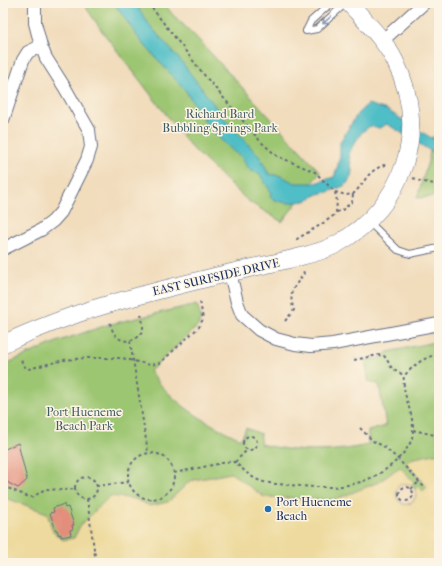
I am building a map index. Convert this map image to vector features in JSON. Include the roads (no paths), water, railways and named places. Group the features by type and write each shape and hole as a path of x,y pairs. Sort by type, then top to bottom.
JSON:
{"street":[{"path":"3,249 41,230 62,212 88,160 91,147 89,130 46,58 41,46 35,23 35,3"},
{"name":"EAST SURFSIDE DRIVE","path":"3,344 82,312 138,296 317,253 336,245 354,234 369,222 391,194 402,174 409,141 411,120 407,91 394,58 382,41 349,3"},
{"path":"382,41 424,3"},
{"path":"3,120 23,60 28,52 41,46"},
{"path":"230,273 237,302 242,315 259,330 276,339 296,344 312,346 333,344 439,324"}],"lane":[{"path":"331,3 311,21 306,30 317,29 346,3"},
{"path":"369,222 398,250 410,254 439,248"}],"water":[{"path":"114,3 135,3 151,27 181,61 227,122 260,157 269,174 281,176 295,183 315,183 334,177 340,156 340,142 358,113 368,104 387,110 433,139 439,140 439,156 387,124 379,128 370,126 362,132 352,147 349,155 352,171 351,177 346,185 318,194 305,201 288,203 277,201 270,197 271,192 259,173 251,171 241,156 234,152 210,129 185,90 140,40"}],"place":[{"name":"Port Hueneme Beach","path":"268,509"}],"park label":[{"name":"Richard Bard Bubbling Springs Park","path":"220,121"},
{"name":"Port Hueneme Beach Park","path":"84,419"}]}
